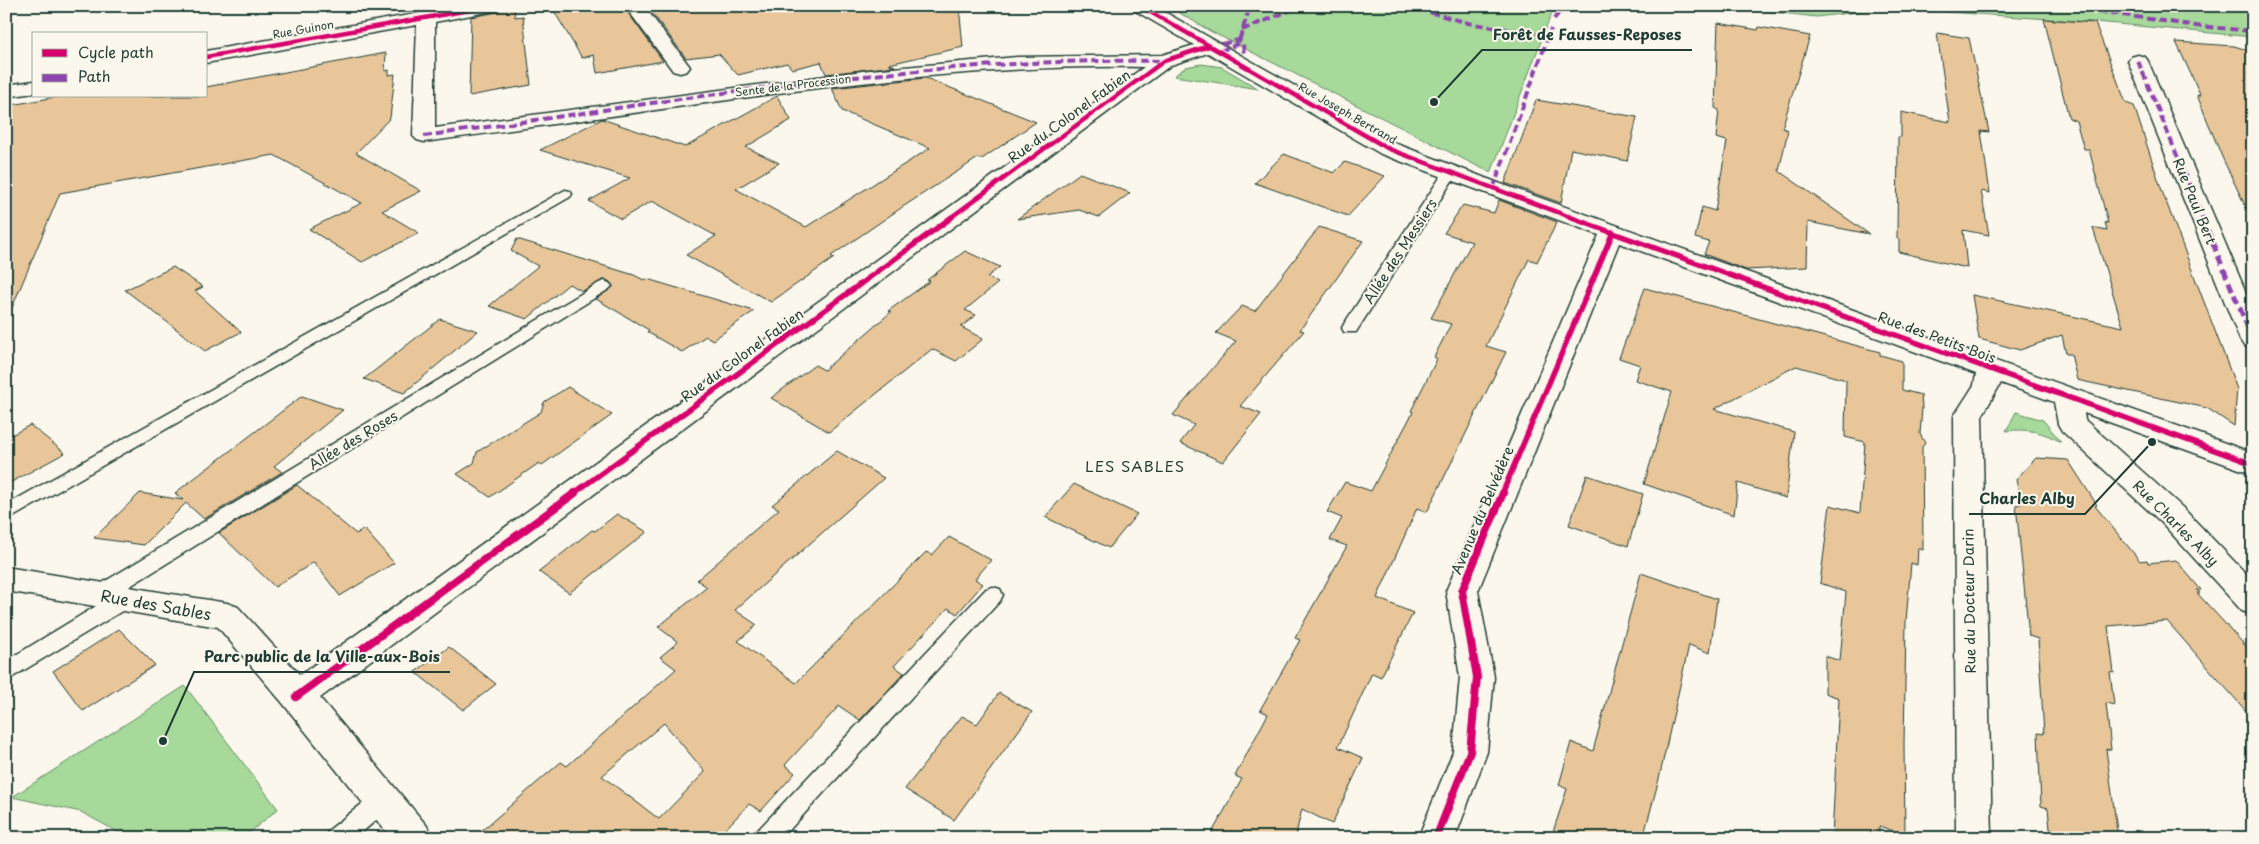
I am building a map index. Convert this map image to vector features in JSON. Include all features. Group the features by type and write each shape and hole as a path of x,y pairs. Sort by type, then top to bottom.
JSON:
{"street":[{"name":"Rue Guinon","path":"208,56 492,6"},
{"path":"634,6 680,67"},
{"name":"Rue Joseph Bertrand","path":"1140,6 1389,149 1613,232"},
{"name":"Sente de la Procession","path":"426,18 424,136 872,75 1005,64 1108,60 1164,61"},
{"name":"Rue du Colonel Fabien","path":"296,697 1164,61 1209,46"},
{"name":"Rue Paul Bert","path":"2138,61 2253,340"},
{"path":"6,92 32,87"},
{"name":"Rue des Petits Bois","path":"1613,232 2253,464"},
{"name":"Avenue du Belvédère","path":"1436,838 1470,752 1477,677 1462,591 1608,240 1613,232"},
{"name":"Rue du Docteur Darin","path":"1974,838 1968,575 1968,416 1987,385 1990,370"},
{"name":"Rue Charles Alby","path":"2067,398 2072,424 2172,516 2253,602"},
{"name":"Rue des Sables","path":"6,579 227,616 296,697 322,724 414,838"}],"lane":[{"name":"Allée des Messiers","path":"1350,328 1450,173"},
{"path":"6,514 565,194"},
{"name":"Allée des Roses","path":"6,672 113,597 604,286"},
{"path":"766,838 993,595"},
{"path":"336,838 384,799"}],"green space":[{"path":"1168,6 1557,6 1554,7 1491,173 1210,31"},
{"path":"1719,6 2253,6 2253,37 2107,23 1889,8 1817,17"},
{"path":"1201,64 1222,67 1259,89 1174,76 1186,67"},
{"path":"2016,412 2043,420 2061,442 2035,432 2021,430 2006,431"},
{"path":"185,686 278,809 243,838 129,838 81,812 12,797"}],"building":[{"path":"503,6 514,6 515,17 523,16 531,85 469,96 471,17 498,12"},
{"path":"551,6 623,6 663,61 597,73 594,55 582,58"},
{"path":"647,6 959,6 963,47 889,64 895,66 826,74 821,62 792,69 787,63 738,75 719,54 686,58"},
{"path":"2044,19 2095,23 2126,103 2134,106 2162,191 2237,389 2234,426 2207,408 2077,380 2071,354 2066,354 2062,335 2020,350 1979,339 1972,295 2123,327 2093,228 2107,231 2105,222 2108,223 2089,149 2084,149 2076,121 2069,118"},
{"path":"1718,23 1758,30 1759,27 1810,36 1782,128 1788,130 1779,171 1869,234 1808,222 1807,267 1746,270 1704,254 1709,242 1695,238 1702,207 1715,211 1727,141 1716,138 1719,110 1715,108"},
{"path":"1937,33 1969,38 1989,132 1981,131 1990,193 1981,191 1989,235 1963,230 1967,268 1899,252 1899,239 1897,239 1898,137 1901,137 1901,112 1950,122"},
{"path":"2176,42 2234,46 2244,49 2253,59 2253,222 2222,157 2197,95 2201,96"},
{"path":"386,53 385,71 389,70 389,75 395,74 390,118 356,153 421,191 382,211 419,233 362,262 309,229 362,203 274,155 60,193 6,322 6,106 50,98 208,98 208,87"},
{"path":"926,78 1036,122 982,159 978,158 901,208 831,256 834,258 771,302 686,255 716,236 652,201 621,219 589,201 630,178 540,150 602,119 685,147 777,96 791,120 746,147 779,163 736,189 806,227 930,148 842,111 832,88"},
{"path":"1536,100 1637,117 1627,161 1571,149 1561,203 1505,183"},
{"path":"1284,154 1334,173 1345,162 1385,176 1348,216 1255,183"},
{"path":"1080,173 1130,193 1099,217 1079,210 1017,219"},
{"path":"1499,200 1557,222 1537,262 1529,259 1486,346 1506,352 1427,512 1417,508 1377,598 1413,613 1381,677 1372,673 1338,747 1363,758 1332,824 1302,809 1295,838 1209,838 1242,779 1235,776 1268,714 1260,710 1300,640 1295,638 1347,546 1330,540 1342,518 1327,512 1345,482 1371,491 1413,412 1411,411 1437,359 1434,357 1451,324 1431,318 1472,242 1444,233 1463,205 1494,213"},
{"path":"1319,227 1363,241 1300,330 1304,331 1240,406 1261,414 1223,462 1180,443 1194,425 1173,415 1236,341 1216,333 1242,306 1255,311"},
{"path":"517,239 634,275 644,280 647,279 754,311 713,340 706,336 682,352 596,299 613,287 605,279 582,291 569,284 527,319 489,306 538,266 511,251"},
{"path":"965,251 1000,267 987,277 998,283 965,310 976,315 961,327 983,339 956,361 932,349 829,432 771,398 815,365 824,370 891,312 888,311 930,281 927,280"},
{"path":"173,267 203,287 195,291 241,332 205,351 125,290"},
{"path":"1645,288 1880,352 1880,355 1902,361 1902,390 1921,395 1920,434 1925,443 1922,447 1923,550 1918,548 1917,565 1911,563 1906,621 1905,835 1879,826 1879,838 1832,838 1839,698 1825,693 1825,656 1840,661 1846,592 1820,583 1830,505 1860,513 1865,442 1845,437 1846,380 1796,366 1714,409 1794,432 1786,498 1738,483 1734,515 1644,484 1672,392 1635,380 1640,365 1619,358"},
{"path":"440,319 478,331 404,393 364,379"},
{"path":"568,387 612,415 542,465 539,463 490,497 457,474 474,463 477,452 541,412 544,402"},
{"path":"302,396 343,410 274,466 282,472 204,519 186,503 144,545 94,538 140,493 183,500 175,493"},
{"path":"30,425 65,453 6,485 6,438"},
{"path":"837,451 884,478 735,610 757,625 738,641 796,683 926,552 932,555 949,537 991,560 975,579 983,584 957,614 948,608 894,666 904,673 860,720 839,706 785,765 795,773 761,811 749,804 717,838 473,838 561,762 567,766 676,669 660,657 678,642 658,627 707,587 697,580 779,509 772,505","holes":["664,723 705,772 659,819 602,776"]},
{"path":"2036,458 2068,460 2097,505 2095,506 2140,561 2147,560 2148,563 2176,560 2201,590 2197,590 2200,593 2197,593 2253,654 2253,719 2167,621 2108,626 2114,673 2110,672 2114,705 2106,703 2111,750 2106,749 2118,838 2075,838 2050,829 2048,808 2041,806 2038,733 2044,734 2038,639 2029,636 2016,505 2021,504 2016,479"},
{"path":"1587,475 1643,494 1628,546 1569,525"},
{"path":"1074,484 1137,514 1109,548 1045,517"},
{"path":"297,485 356,534 364,529 394,563 340,596 314,562 275,587 219,533"},
{"path":"617,514 647,532 569,593 539,572 592,530 595,531"},
{"path":"1641,573 1717,599 1710,653 1689,645 1659,779 1643,838 1551,838 1567,789 1559,785 1571,742 1593,751"},
{"path":"119,629 155,665 83,711 53,671"},
{"path":"449,647 496,684 463,710 415,672"},
{"path":"999,693 1032,712 954,820 905,789 962,716 977,724"}],"marked path":[{"path":"1220,51 1238,44 1250,6"},
{"path":"1242,30 1301,6"},
{"path":"1407,6 1468,23 1549,36"},
{"path":"1554,19 1564,6"},
{"path":"2063,6 2196,26 2253,31"},
{"path":"1493,189 1551,29"},
{"path":"1222,44 1239,40 1243,43 1244,56"},
{"path":"424,136 825,81 969,66 1065,61 1162,61"},
{"path":"2138,61 2253,340"}],"cycle path":[{"path":"208,57 492,6"},
{"path":"1140,6 1389,149 1493,189 2253,464"},
{"path":"296,697 1164,61 1209,46"},
{"path":"1436,838 1470,752 1477,677 1462,591 1608,240 1613,232"}],"place":[{"name":"Forêt de Fausses-Reposes","path":"1434,102"},
{"name":"Charles Alby","path":"2152,442"},
{"name":"Parc public de la Ville-aux-Bois","path":"163,741"}],"district":[{"name":"LES SABLES","path":"1135,465"}]}
